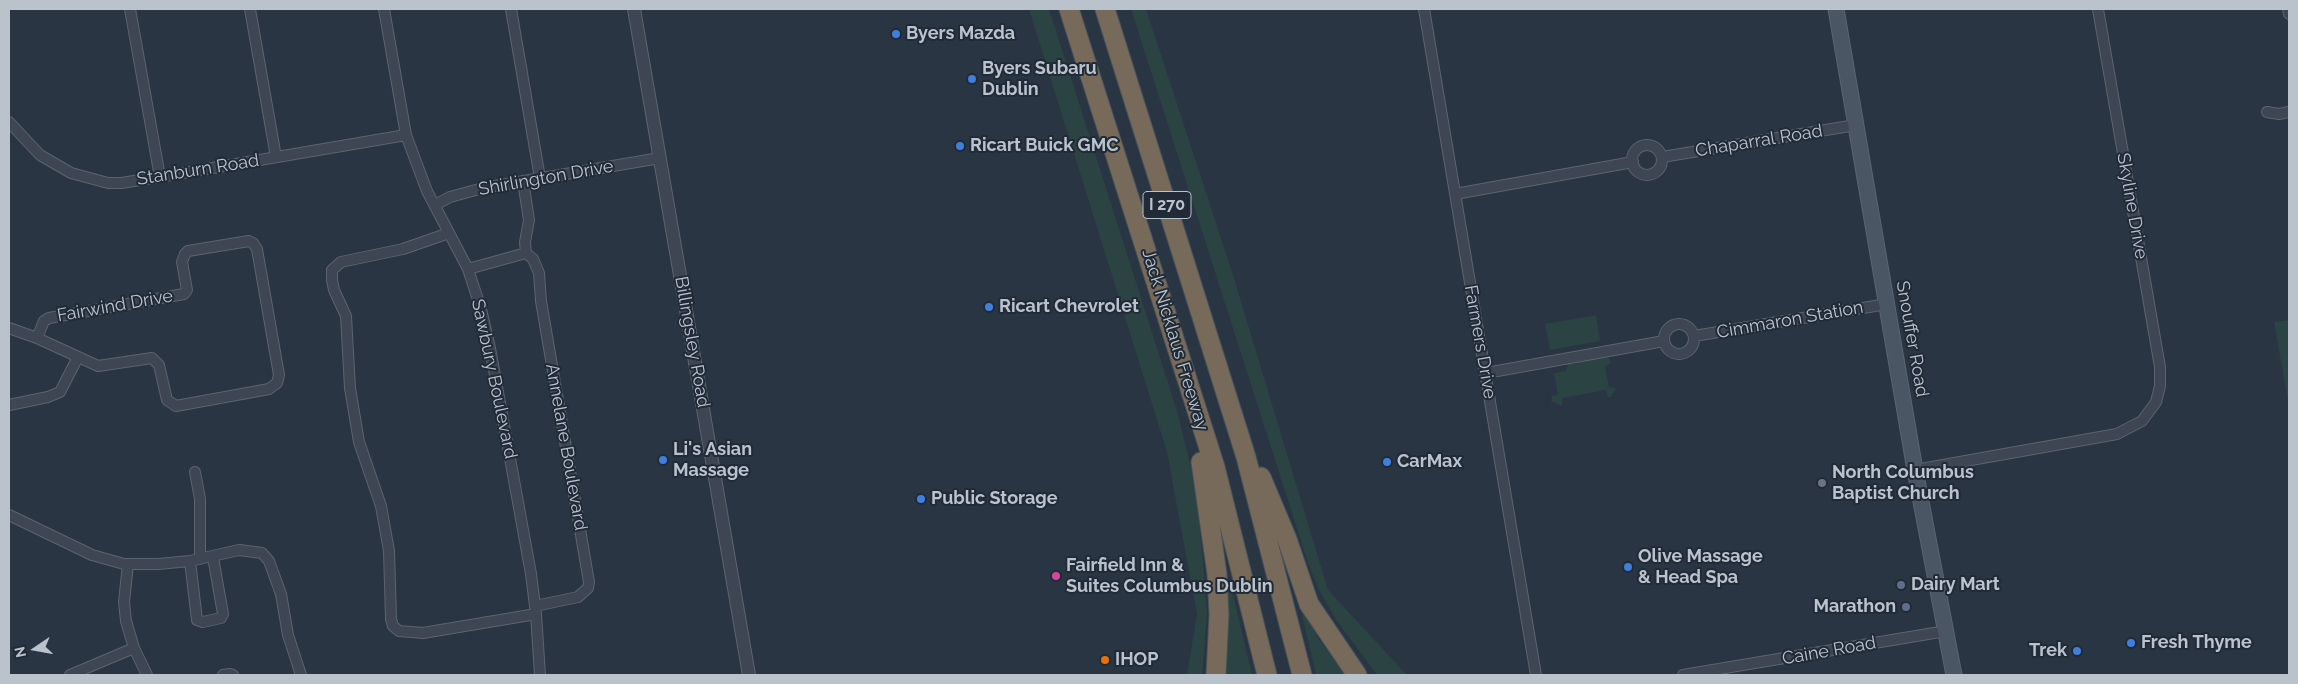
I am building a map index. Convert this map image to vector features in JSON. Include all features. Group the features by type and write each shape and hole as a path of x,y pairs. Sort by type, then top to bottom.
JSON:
{"highway":[{"name":"Jack Nicklaus Freeway","path":"1069,9 1215,467 1267,675"},
{"name":"Jack Nicklaus Freeway","path":"1105,9 1230,402 1302,675"},
{"path":"1163,300 1204,474 1213,536 1218,614 1216,675"},
{"path":"1230,402 1287,539 1309,604 1356,675"},
{"path":"1335,643 1366,675"}],"main road":[{"name":"Snouffer Road","path":"1836,9 1915,470 1954,675"}],"street":[{"path":"130,9 160,177"},
{"path":"250,9 276,157"},
{"name":"Sawbury Boulevard","path":"384,9 406,135 418,171 468,269 481,310 490,348 536,610 540,675"},
{"path":"511,9 540,178"},
{"name":"Billingsley Road","path":"634,9 749,675"},
{"name":"Farmers Drive","path":"1424,9 1536,675"},
{"name":"Skyline Drive","path":"1915,470 2117,434 2142,421 2156,402 2160,386 2160,367 2098,9"},
{"path":"2288,9 2289,14"},
{"path":"2267,112 2279,114 2289,112"},
{"name":"Stanburn Road","path":"9,122 40,155 71,173 108,183 160,177 406,135"},
{"name":"Chaparral Road","path":"1662,157 1856,124"},
{"path":"1645,145 1654,146 1662,157 1659,168 1649,175 1638,172 1633,162 1637,149 1645,145"},
{"name":"Shirlington Drive","path":"435,205 450,198 483,188 660,158"},
{"path":"1455,194 1633,162"},
{"path":"468,269 526,253 525,242 529,220 523,181"},
{"name":"Annelane Boulevard","path":"449,233 403,249 340,262 332,270 334,290 346,316 350,388 359,442 381,506 389,551 391,618 393,626 399,631 423,633 536,610 578,597 588,588 589,582 544,319 539,273 533,260 526,253"},
{"name":"Fairwind Drive","path":"37,338 44,320 49,318 184,294 187,290 183,258 188,251 245,241 253,243 258,249 279,375 277,383 269,388 176,406 167,400 160,365 155,359 98,366 78,357"},
{"name":"Cimmaron Station","path":"1694,336 1887,304"},
{"name":"Cimmaron Station","path":"1677,324 1689,328 1694,336 1691,348 1681,354 1670,350 1664,341 1666,332 1677,324"},
{"path":"9,328 37,338 78,357 60,392 48,398 9,405"},
{"path":"1486,373 1664,341"},
{"path":"196,472 200,499 195,560 197,620 203,622 221,618 223,614 213,557"},
{"path":"9,515 92,555 128,564 158,564 213,557 239,550 257,551 266,556 281,594 288,635 300,675"},
{"path":"128,564 124,602 126,622 134,648 147,675"},
{"name":"Caine Road","path":"1683,675 1946,631"},
{"path":"70,675 134,648"},
{"path":"223,675 233,675"}],"green space":[{"path":"1029,9 1049,9 1177,411 1192,472 1198,509 1207,615 1202,675 1187,675 1197,614 1167,452"},
{"path":"1131,9 1146,9 1233,275 1328,590 1407,675 1377,675 1337,621 1321,594 1309,566"},
{"path":"1596,315 1600,341 1550,350 1545,324"},
{"path":"2289,320 2289,407 2274,322"},
{"path":"1608,356 1611,363 1605,366 1609,387 1616,388 1611,397 1608,397 1606,390 1563,398 1562,406 1551,401 1552,396 1558,395 1554,373 1566,371 1568,363 1577,364 1577,361"},
{"path":"1224,568 1231,586 1252,675 1225,675"},
{"path":"1306,614 1318,638 1345,675 1316,675 1302,615"}],"place":[{"name":"Byers Mazda","path":"896,34"},
{"name":"Byers Subaru Dublin","path":"972,79"},
{"name":"Ricart Buick GMC","path":"960,146"},
{"name":"Ricart Chevrolet","path":"989,307"},
{"name":"Li's Asian Massage","path":"663,460"},
{"name":"CarMax","path":"1387,462"},
{"name":"North Columbus Baptist Church","path":"1822,483"},
{"name":"Public Storage","path":"921,499"},
{"name":"Olive Massage & Head Spa","path":"1628,567"},
{"name":"Fairfield Inn & Suites Columbus Dublin","path":"1056,576"},
{"name":"Dairy Mart","path":"1901,585"},
{"name":"Marathon","path":"1906,607"},
{"name":"Fresh Thyme","path":"2131,643"},
{"name":"Trek","path":"2077,651"},
{"name":"IHOP","path":"1105,660"}]}
